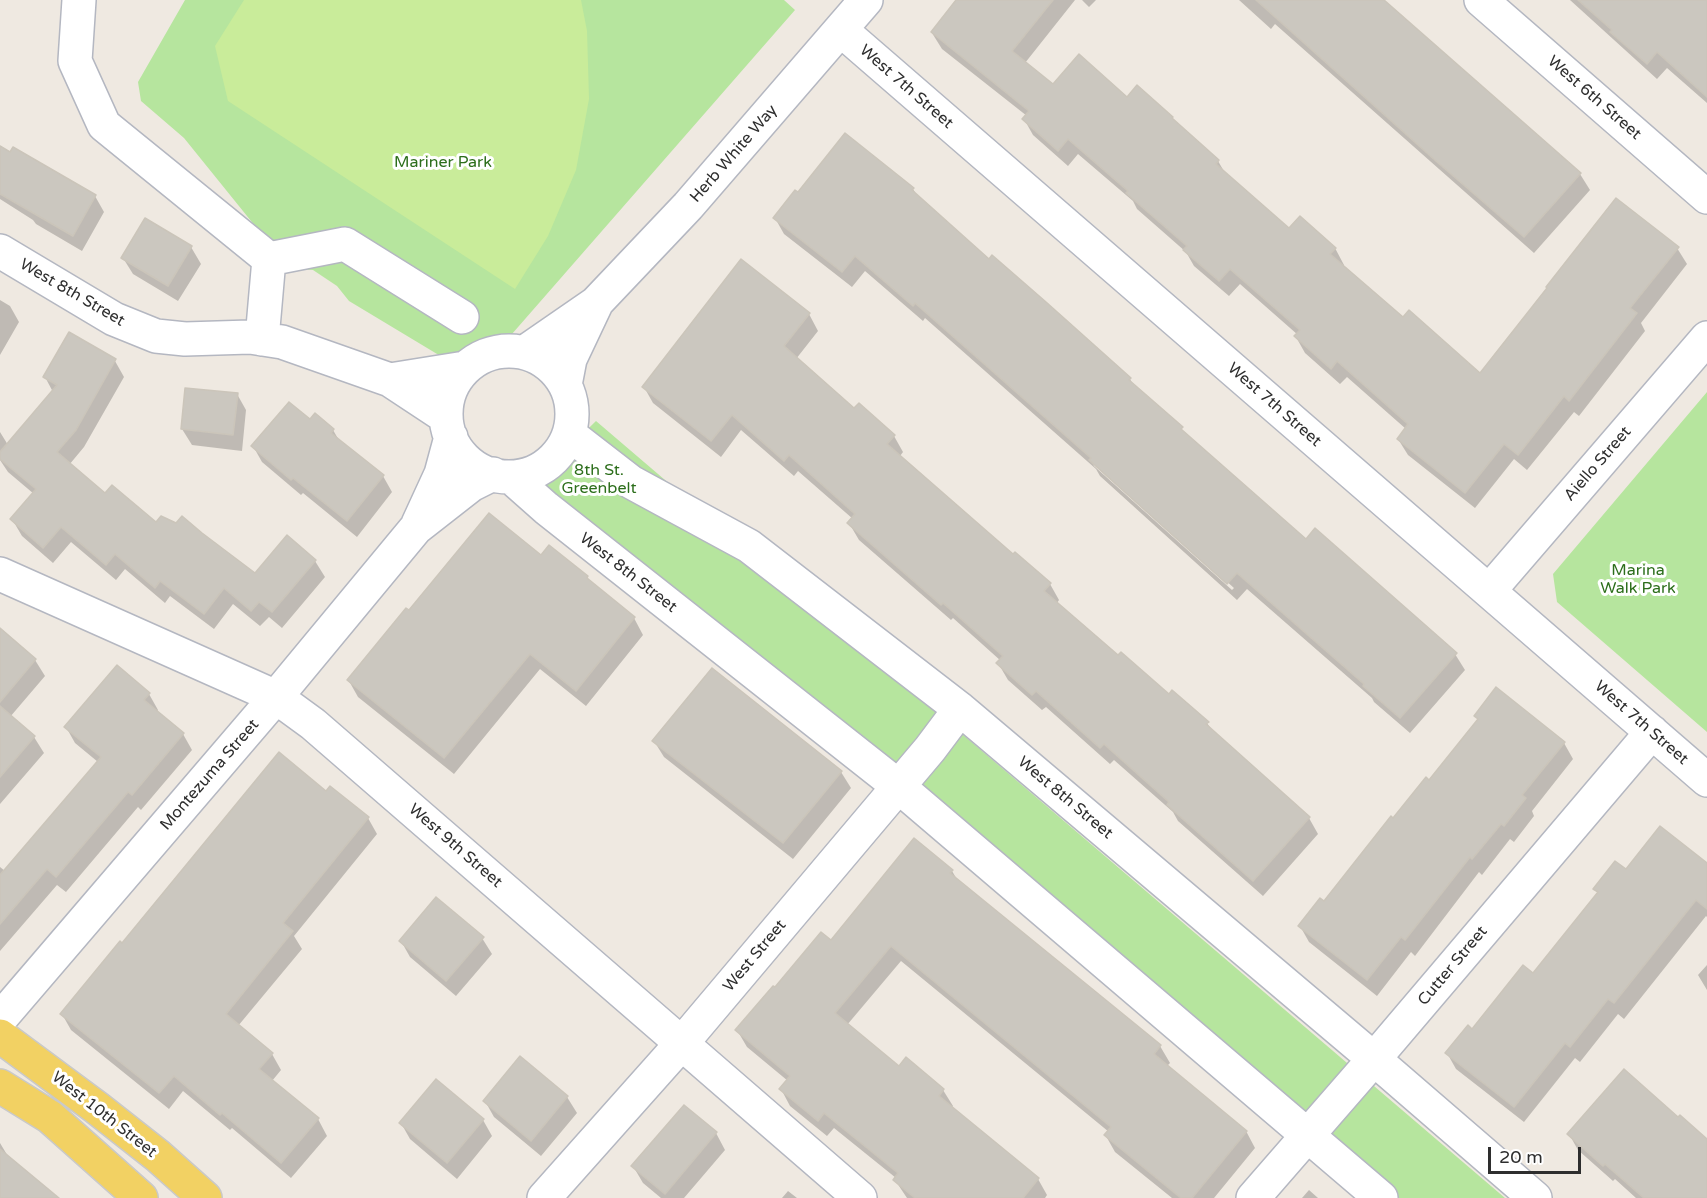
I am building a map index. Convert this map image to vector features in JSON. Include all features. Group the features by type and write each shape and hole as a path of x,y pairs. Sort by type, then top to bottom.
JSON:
{"main road":[{"name":"West 10th Street","path":"0,1036 158,1156 205,1198"},
{"path":"0,1086 50,1117 141,1198"}],"street":[{"path":"79,0 75,61 104,125 269,259"},
{"name":"Herb White Way","path":"525,352 596,303 688,206 866,0"},
{"name":"West 6th Street","path":"1481,0 1707,197"},
{"name":"West 7th Street","path":"841,30 1707,780"},
{"path":"269,259 345,244 462,317"},
{"name":"West 8th Street","path":"0,251 114,319 156,336 185,339 249,338 282,342 390,380 448,427"},
{"path":"262,339 269,259"},
{"name":"Herb White Way","path":"565,385 570,359 596,303"},
{"name":"Aiello Street","path":"1489,591 1707,338"},
{"path":"503,351 525,352 544,361 560,376 565,385 573,414 569,435 560,452 545,466 526,475 502,476 486,473 468,462 455,447 448,427 446,406 452,385 465,368 483,356 503,351"},
{"name":"West 8th Street","path":"390,380 465,368"},
{"name":"Montezuma Street","path":"417,528 441,474 448,427"},
{"name":"West 8th Street","path":"569,435 631,482 749,546 960,709 1374,1059 1534,1198"},
{"name":"West 8th Street","path":"502,476 546,508 898,786 1381,1198"},
{"name":"Montezuma Street","path":"0,1019 276,697 417,528 471,485 502,476"},
{"name":"West 9th Street","path":"0,574 276,697 313,724 860,1198"},
{"name":"West Street","path":"544,1198 682,1042 930,748 960,709"},
{"name":"Cutter Street","path":"1253,1198 1653,732"}],"green space":[{"name":"Mariner Park","path":"185,0 784,0 795,10 484,366 467,372 349,301 337,286 313,270 289,268 184,138 141,101 138,82"},
{"path":"244,0 581,0 587,31 589,99 576,170 548,236 515,289 228,101 215,46"},
{"name":"Marina Walk Park","path":"1707,392 1707,732 1557,602 1553,574"},
{"name":"8th St. Greenbelt","path":"596,421 1505,1198 1385,1198 535,481"}],"building":[{"path":"956,0 1053,0 1012,51 1053,84 1079,54 1127,97 1137,85 1219,160 1216,164 1289,228 1300,216 1336,248 1330,254 1403,317 1409,310 1480,373 1616,198 1679,247 1630,308 1637,313 1569,401 1564,396 1518,455 1504,444 1465,493 1397,439 1408,424 1337,361 1331,369 1294,336 1300,330 1230,269 1219,281 1183,250 1187,246 1068,139 1058,151 1022,119 1029,111 931,32"},
{"path":"1256,0 1384,0 1581,173 1524,237"},
{"path":"1578,0 1707,0 1707,97 1657,52 1647,64"},
{"path":"845,133 914,188 912,190 989,259 992,255 1046,302 1131,378 1129,380 1183,427 1181,429 1306,539 1315,528 1457,653 1400,718 1237,573 1227,584 1089,460 1091,458 915,303 913,306 855,256 842,272 773,218 795,190 798,192"},
{"path":"0,146 10,152 13,147 96,195 73,236 0,194"},
{"path":"145,218 192,246 168,286 121,258"},
{"path":"741,259 810,313 784,346 854,408 859,403 895,435 887,444 1013,554 1015,552 1051,583 1044,591 1118,655 1121,652 1169,694 1172,690 1209,722 1206,724 1310,817 1253,881 1167,805 1169,802 1104,744 1100,748 1036,691 1032,695 996,663 1003,656 847,523 855,514 789,455 784,461 732,415 711,441 642,387"},
{"path":"69,332 116,359 76,430 57,452 105,493 112,485 156,522 161,516 176,523 182,516 255,573 287,535 316,560 272,612 259,602 251,611 224,588 204,614 160,581 155,588 115,554 106,565 61,527 43,548 10,519 36,489 0,459 0,452 57,385 43,377"},
{"path":"185,388 238,393 233,435 181,429"},
{"path":"289,402 310,419 315,413 334,429 331,433 384,475 347,521 293,478 291,480 251,446"},
{"path":"489,513 541,555 549,545 635,617 576,691 530,654 444,758 347,680 406,608 409,610"},
{"path":"0,628 36,659 0,702"},
{"path":"117,665 150,693 144,700 184,733 132,795 128,792 56,877 47,869 0,924 0,875 101,757 64,727"},
{"path":"712,668 842,771 783,843 652,741"},
{"path":"1496,687 1565,742 1522,795 1526,798 1504,826 1501,824 1472,859 1470,857 1405,940 1401,937 1367,980 1298,926 1320,898 1324,901 1391,816 1393,818 1426,777 1429,780 1478,719 1474,716"},
{"path":"0,706 35,736 0,777"},
{"path":"279,752 326,791 330,786 369,817 283,923 293,931 226,1014 273,1053 259,1069 319,1118 281,1163 174,1076 159,1093 60,1014 120,941 122,943"},
{"path":"1660,826 1707,863 1707,909 1696,900 1614,1003 1608,999 1570,1047 1565,1043 1514,1107 1445,1053 1468,1025 1472,1029 1523,965 1533,973 1598,892 1593,889 1615,861 1626,869"},
{"path":"914,838 953,870 950,873 1161,1045 1154,1054 1247,1131 1192,1198 1181,1198 1104,1135 1111,1127 891,946 835,1013 899,1066 906,1057 944,1089 939,1096 1039,1178 1023,1198 915,1198 893,1180 898,1173 824,1113 818,1121 779,1089 790,1076 735,1030 821,932 831,940"},
{"path":"436,897 484,937 446,981 399,941"},
{"path":"520,1056 568,1096 531,1141 483,1101"},
{"path":"1624,1069 1678,1117 1680,1115 1707,1139 1707,1198 1644,1198 1567,1134"},
{"path":"436,1079 484,1119 447,1163 399,1123"},
{"path":"684,1105 717,1132 665,1194 631,1166"},
{"path":"0,1149 59,1198 0,1198"}]}
